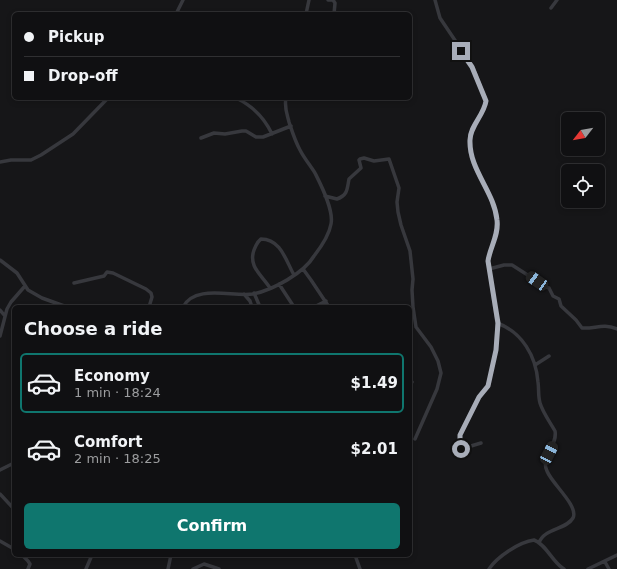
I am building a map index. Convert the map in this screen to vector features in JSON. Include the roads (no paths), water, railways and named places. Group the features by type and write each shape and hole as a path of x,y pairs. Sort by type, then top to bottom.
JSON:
{"street":[{"path":"177,12 183,0"},
{"path":"306,12 309,0"},
{"path":"328,0 333,0 335,3 334,12"},
{"path":"435,0 440,18 472,67 486,101 473,128 470,138 471,155 473,161 495,210 498,221 496,236 489,253 488,261 498,323 496,350 488,386 479,397 460,436 461,449 481,443"},
{"path":"551,8 557,0"},
{"path":"0,162 11,160 31,160 41,156 73,134 106,100"},
{"path":"184,305 187,301 199,294 254,294 279,284 303,269 312,260 323,243 331,224 331,217 325,196 314,172 300,150 286,112 286,100"},
{"path":"242,101 262,117 272,134"},
{"path":"200,138 214,133 225,134 242,131 246,131 256,137 263,137 291,126"},
{"path":"325,196 337,199 345,195 347,191 348,179 361,168 359,160 361,158 374,161 389,159 399,188 397,202 398,212 410,252 413,279 412,307 416,327 431,347 438,361 441,373 437,389 415,438"},
{"path":"270,288 257,272 253,263 253,253 261,239 278,246 284,254 294,275"},
{"path":"0,260 17,273 25,286 35,294 61,305"},
{"path":"489,268 508,264 518,268 542,286 549,288 553,296 558,298 561,306 583,328 602,326 617,329"},
{"path":"303,269 328,305"},
{"path":"74,284 104,276 107,272 113,273 148,290 152,297 150,305"},
{"path":"279,284 293,305"},
{"path":"0,336 5,316 12,302 25,286"},
{"path":"244,294 251,305"},
{"path":"254,294 259,305"},
{"path":"318,305 326,301"},
{"path":"0,310 5,316"},
{"path":"498,323 508,328 522,340 530,352 535,365 540,404 555,431 556,436 545,467 552,480 571,503 574,509 572,519 569,522 544,535 539,543"},
{"path":"535,365 549,356"},
{"path":"0,470 12,464"},
{"path":"0,494 12,507"},
{"path":"489,569 497,559 521,544 532,540 539,543 554,561 564,569"},
{"path":"0,541 12,548"},
{"path":"588,569 617,555"},
{"path":"24,557 30,564 28,569"},
{"path":"28,561 30,557"},
{"path":"86,569 91,557"},
{"path":"168,569 171,557"},
{"path":"356,557 360,569"},
{"path":"605,562 609,569"},
{"path":"193,569 204,564 219,569"}]}
